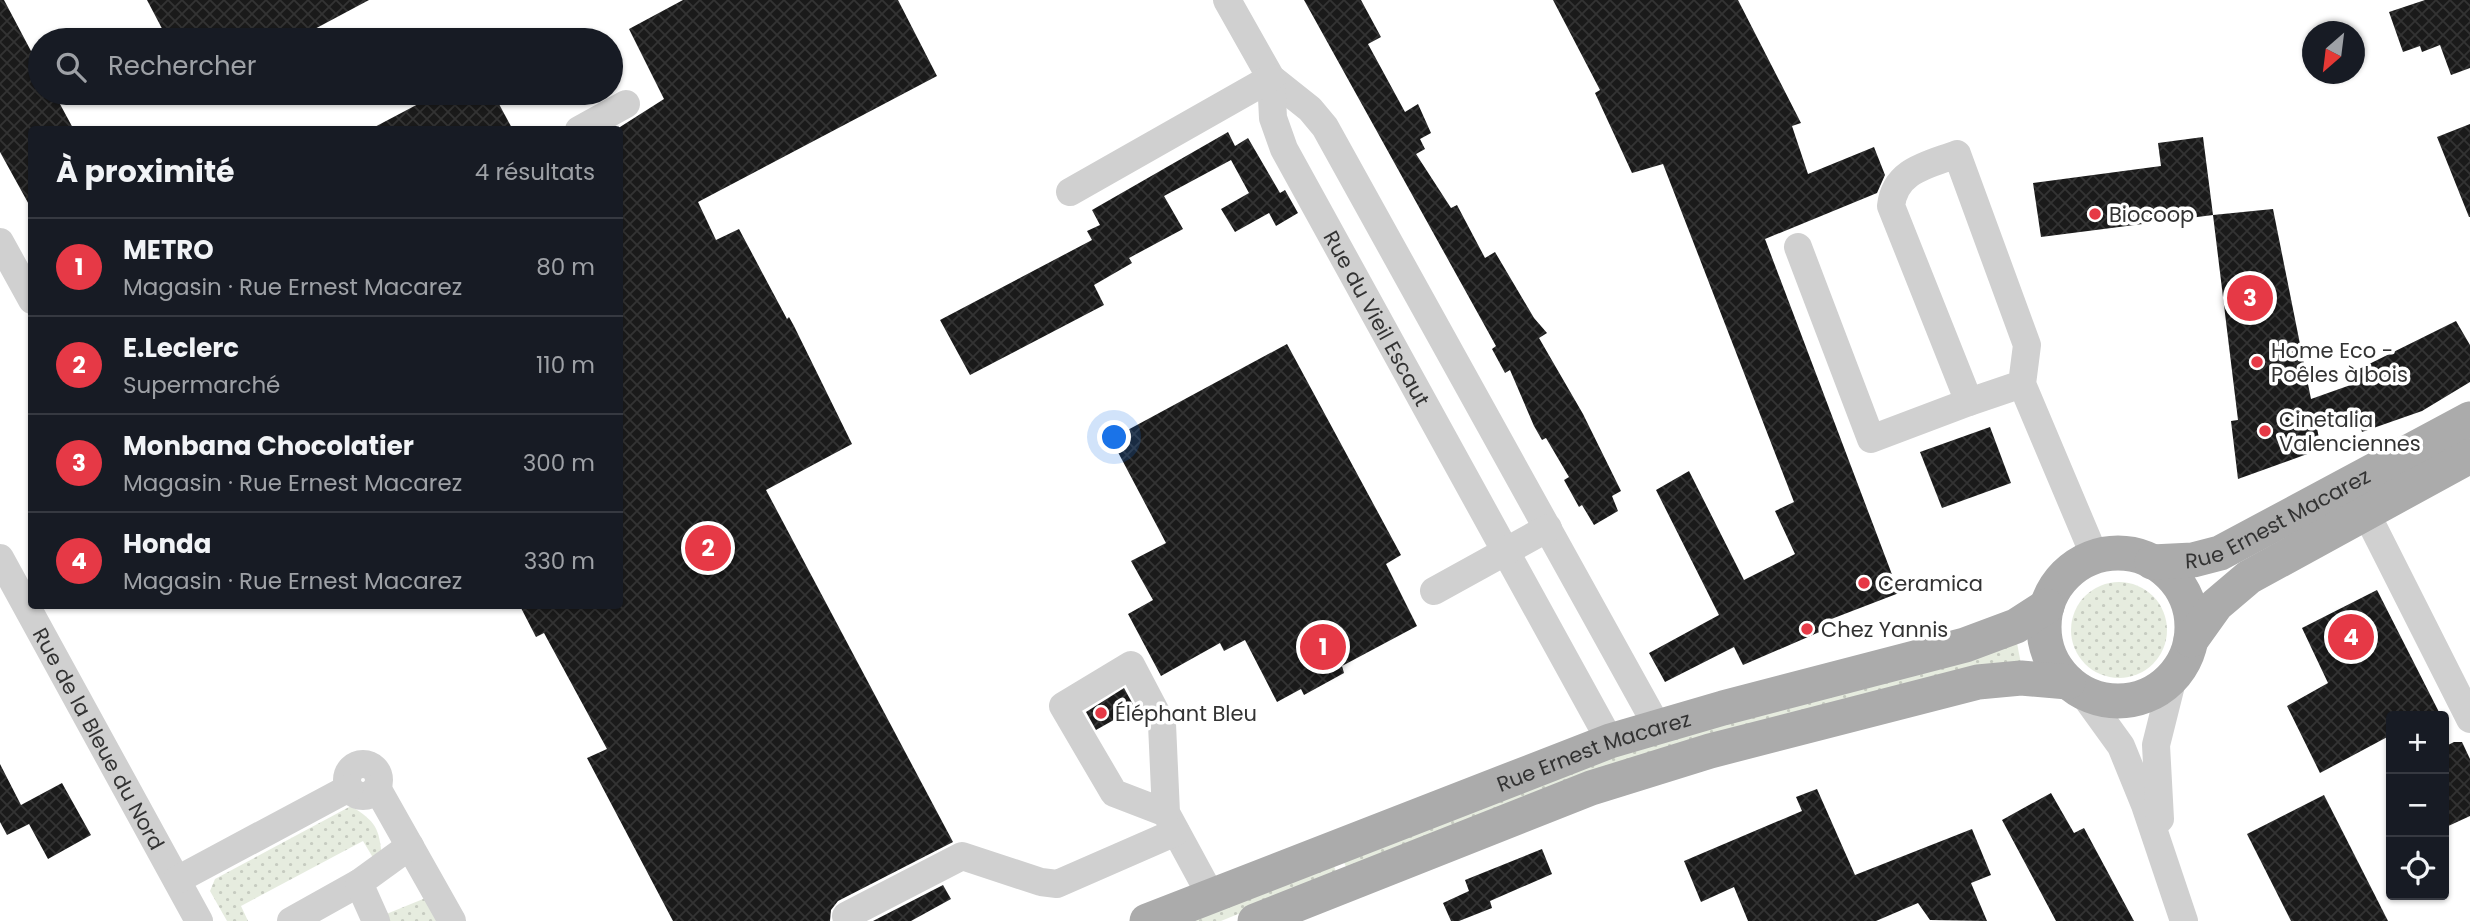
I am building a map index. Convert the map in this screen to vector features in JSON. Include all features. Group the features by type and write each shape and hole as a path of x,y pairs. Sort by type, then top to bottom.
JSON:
{"main road":[{"name":"Rue Ernest Macarez","path":"2152,562 2193,560 2220,553 2470,419"},
{"name":"Rue Ernest Macarez","path":"2191,640 2216,605 2235,587 2470,456"},
{"name":"Rue Ernest Macarez","path":"1147,921 1610,741 1657,726 1955,648 2001,633 2047,606 2068,573 2095,557 2120,553 2152,562 2166,571 2183,590 2191,614 2191,640 2187,656 2174,677 2154,692 2130,700 2105,700 2075,687 2021,677 1978,682 1680,760 1591,788 1309,911 1255,921"},
{"path":"2047,606 2044,631 2047,647 2057,670 2075,687"}],"street":[{"name":"Rue du Vieil Escaut","path":"1227,0 1271,78 1310,109 1325,127 1657,726"},
{"name":"Rue du Vieil Escaut","path":"1271,78 1273,118 1284,149 1610,741"},
{"path":"1070,192 1271,78"},
{"path":"586,126 626,104"},
{"path":"1969,402 1891,206 1895,189 1905,176 1956,154 2027,345 2022,384 2095,557"},
{"path":"0,242 28,293"},
{"path":"1798,247 1871,439 2022,384"},
{"path":"2366,513 2470,719"},
{"path":"1434,591 1548,528"},
{"name":"Rue de la Bleue du Nord","path":"0,558 28,601"},
{"name":"Rue de la Bleue du Nord","path":"32,609 200,921"},
{"path":"1171,823 1114,793 1063,705 1131,666 1162,724 1171,823 1211,896"},
{"path":"2165,860 2157,789 2156,745 2174,677"},
{"path":"2075,687 2121,746 2165,860 2184,921"},
{"path":"177,880 349,788 363,796 377,788 452,921"},
{"path":"847,921 846,916 962,856 1041,882 1057,884 1171,823"},
{"path":"290,921 359,883 410,846"},
{"path":"359,883 376,921"}],"shaded area":[{"path":"2119,582 2137,586 2153,596 2163,612 2167,630 2163,648 2153,664 2137,674 2119,678 2101,674 2085,664 2075,648 2071,630 2075,612 2085,596 2101,586"},
{"path":"2017,643 2021,664 1347,869 1342,858 1571,766"},
{"path":"351,806 375,826 382,857 375,861 363,841 241,906 248,921 227,921 210,891 215,879"},
{"path":"1332,861 1337,874 1221,921 1183,921"},
{"path":"428,897 442,921 387,921 384,915"}],"building":[{"path":"0,0 4,0 28,45 28,105 60,105 72,126 28,126 28,203 0,152"},
{"path":"147,0 369,0 316,28 162,28"},
{"path":"683,0 898,0 937,76 698,202 716,240 739,229 787,319 789,317 794,326 852,444 766,490 953,842 838,901 831,910 830,921 673,921 587,758 607,749 544,633 536,637 522,609 623,609 622,126 664,99 629,29"},
{"path":"1304,0 1361,0 1381,37 1368,44 1405,112 1418,104 1431,133 1420,139 1425,149 1416,154 1451,208 1457,205 1485,258 1495,252 1534,318 1547,333 1539,338 1583,414 1621,491 1612,496 1618,511 1594,525 1582,505 1579,507 1564,480 1569,477 1546,438 1542,440 1534,426 1510,370 1505,373 1492,349 1496,346"},
{"path":"1553,0 1738,0 1801,123 1792,126 1808,174 1874,147 1885,175 1877,193 1765,239 1899,593 1821,623 1824,630 1743,665 1734,647 1665,682 1649,653 1719,615 1656,490 1689,471 1744,580 1795,554 1775,511 1794,502 1663,164 1632,173 1595,93 1600,90"},
{"path":"2425,0 2470,0 2470,68 2451,75 2440,45 2422,52 2420,46 2403,52 2389,12"},
{"path":"416,105 499,105 511,126 377,126"},
{"path":"2470,124 2470,217 2469,217 2437,137"},
{"path":"1228,132 1235,146 1248,138 1280,193 1285,190 1298,213 1276,226 1269,213 1235,232 1221,209 1249,193 1231,160 1164,196 1183,229 1129,258 1132,263 1094,285 1104,305 970,375 940,320 1092,240 1087,231 1100,225 1092,210"},
{"path":"2203,137 2213,215 2041,237 2033,183 2161,166 2158,143"},
{"path":"2273,209 2311,399 2359,382 2355,371 2456,321 2470,345 2470,382 2422,411 2362,432 2357,415 2317,428 2321,449 2238,479 2231,421 2238,420 2213,215"},
{"path":"1287,344 1401,555 1386,564 1417,626 1342,666 1344,673 1304,695 1301,689 1277,702 1245,640 1224,651 1220,643 1161,676 1128,614 1153,600 1131,561 1166,543 1111,439"},
{"path":"1990,427 2011,483 1942,508 1920,452"},
{"path":"2377,590 2438,711 2386,711 2386,738 2320,773 2287,706 2328,683 2302,628"},
{"path":"1124,688 1135,708 1096,730 1086,712"},
{"path":"2462,742 2470,759 2470,816 2449,826 2449,774 2449,744"},
{"path":"0,764 21,805 62,783 91,835 48,859 29,824 7,835 0,822"},
{"path":"1817,789 1855,875 1972,829 1991,875 1971,883 1987,921 1930,920 1918,903 1876,921 1748,921 1734,887 1701,902 1684,861 1802,811 1796,797"},
{"path":"2051,793 2074,833 2084,828 2134,921 2056,921 2002,820"},
{"path":"2324,795 2388,921 2291,921 2247,834"},
{"path":"1542,849 1552,874 1490,901 1492,908 1459,921 1451,921 1443,903 1469,891 1465,880"},
{"path":"943,885 951,899 911,921 873,921"}],"place":[{"name":"Biocoop","path":"2095,214"},
{"name":"Monbana Chocolatier","path":"2250,298"},
{"name":"Home Eco - Poêles à bois","path":"2257,362"},
{"name":"Cinetalia Valenciennes","path":"2265,431"},
{"name":"E.Leclerc","path":"708,548"},
{"name":"Ceramica","path":"1864,583"},
{"name":"Chez Yannis","path":"1807,629"},
{"name":"Honda","path":"2351,637"},
{"name":"METRO","path":"1323,647"},
{"name":"Éléphant Bleu","path":"1101,713"}]}
